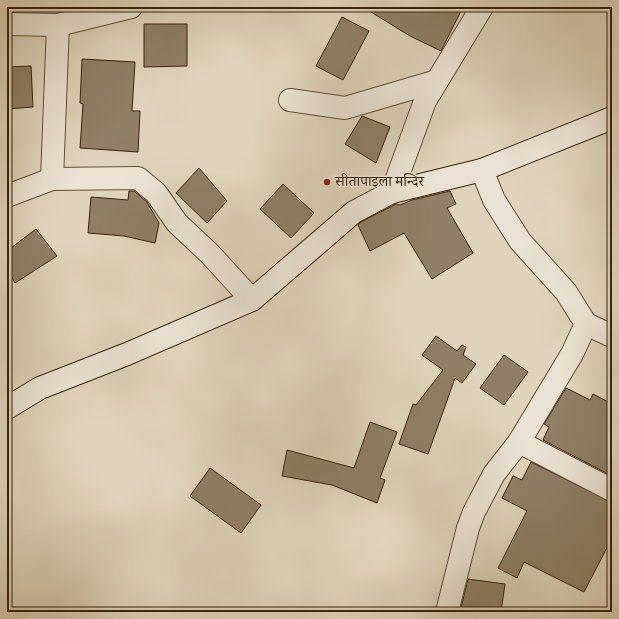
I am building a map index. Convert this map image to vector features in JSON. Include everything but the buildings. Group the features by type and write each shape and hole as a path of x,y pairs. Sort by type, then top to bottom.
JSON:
{"street":[{"path":"7,24 58,24 131,7"},
{"path":"392,192 425,101 482,7"},
{"path":"52,179 58,24"},
{"path":"290,100 345,108 437,81"},
{"path":"7,408 40,388 127,354 252,300 354,212 392,192 482,170 612,118"},
{"path":"482,170 494,200 520,240 566,292 586,324 612,336"},
{"path":"7,196 52,179 138,178 156,193 176,223 210,254 252,300"},
{"path":"447,612 468,528 474,512 494,474 519,442 572,354 586,324"},
{"path":"519,442 612,490"}],"place":[{"name":"सीतापाइला मन्दिर","path":"327,182"}]}
